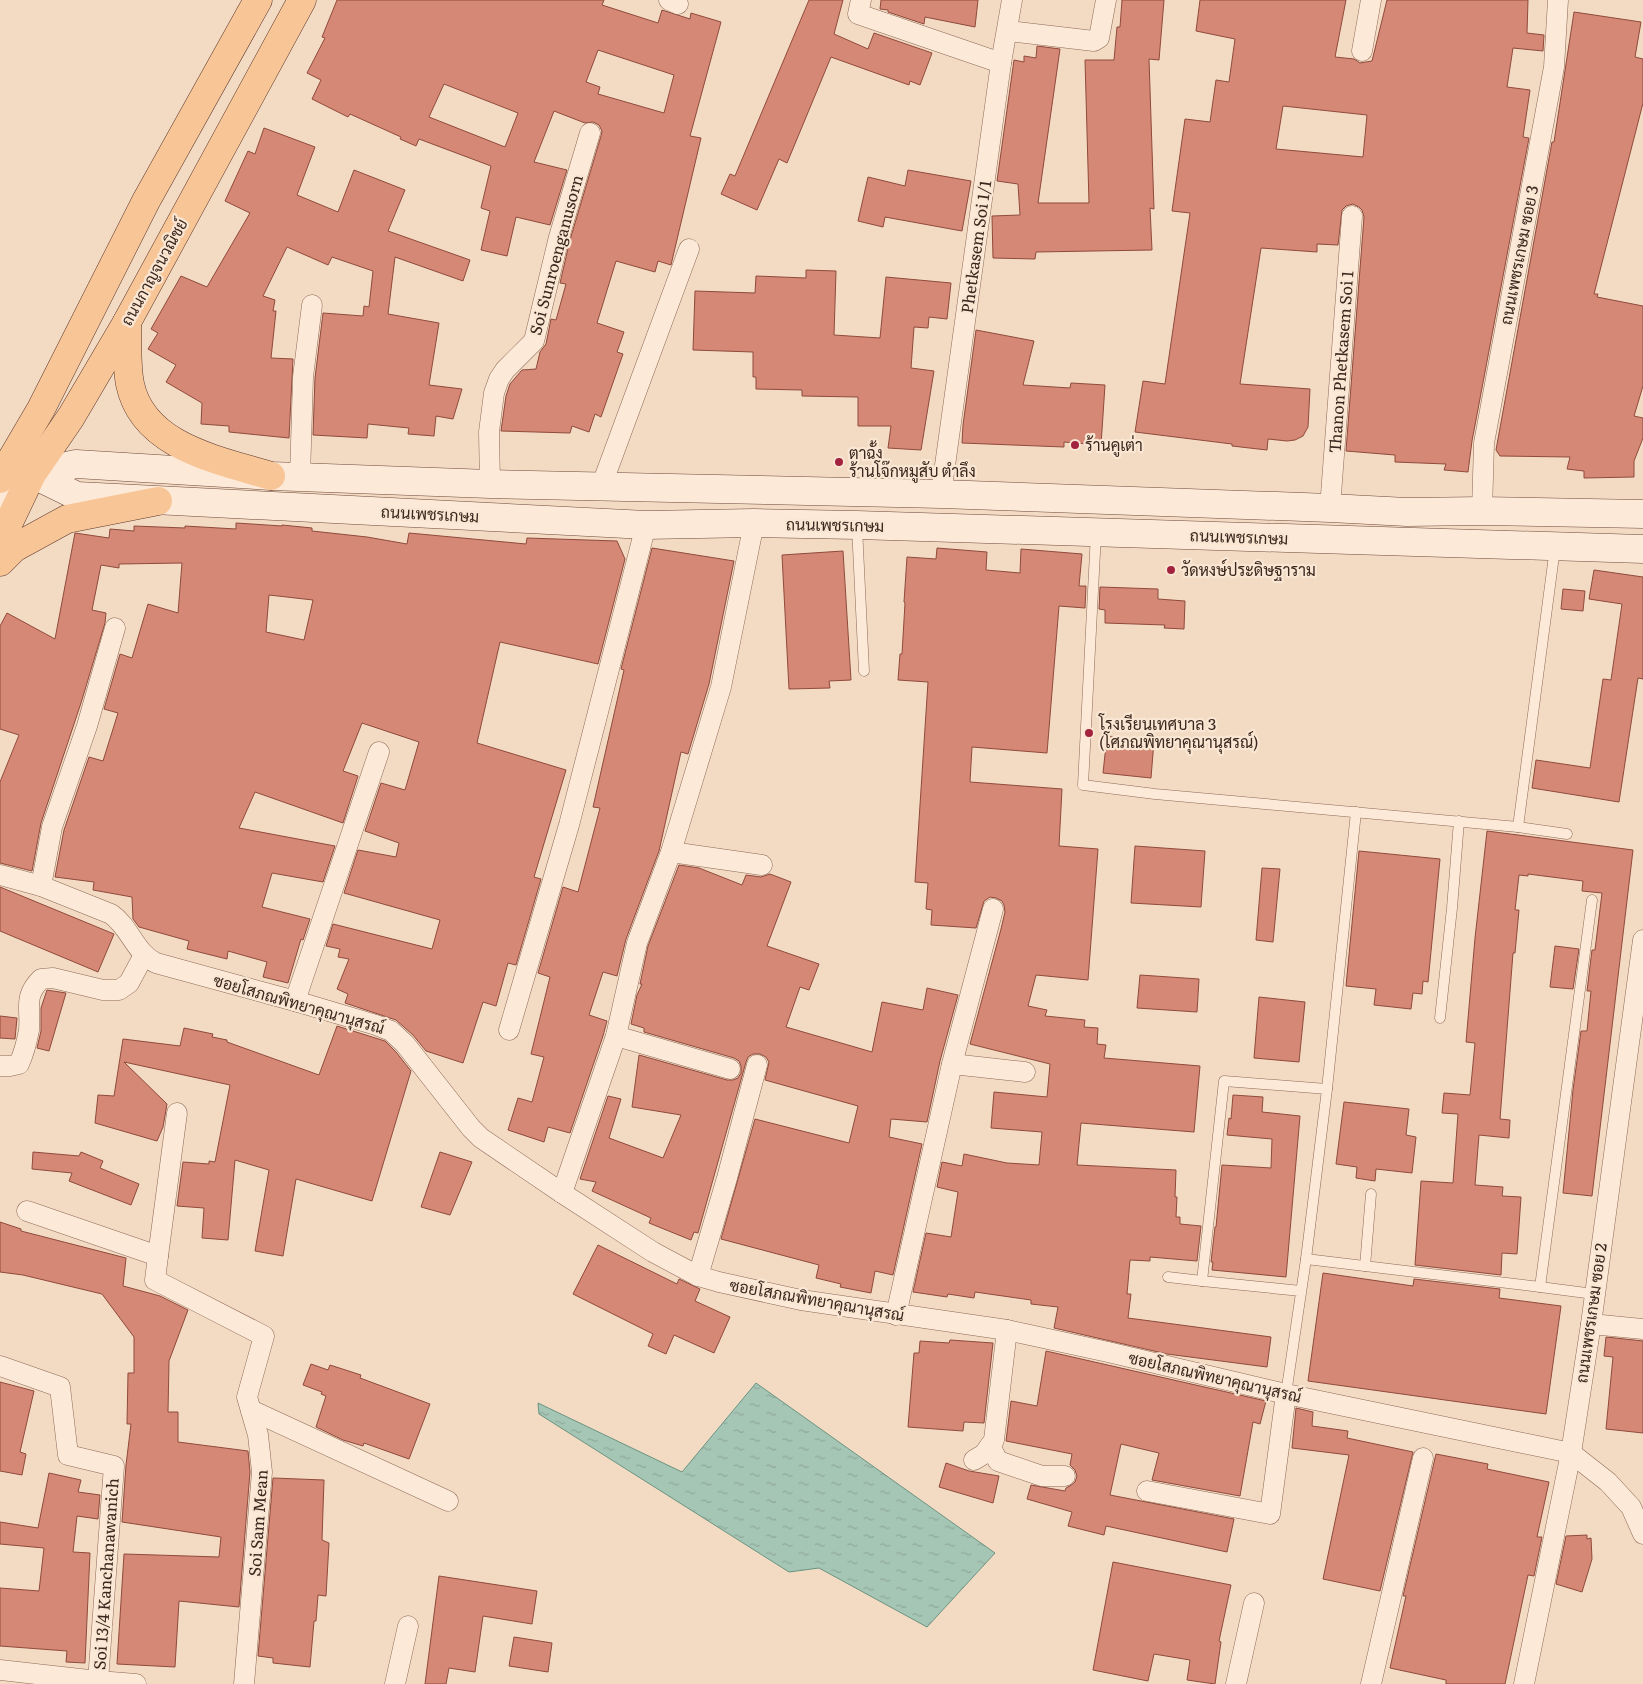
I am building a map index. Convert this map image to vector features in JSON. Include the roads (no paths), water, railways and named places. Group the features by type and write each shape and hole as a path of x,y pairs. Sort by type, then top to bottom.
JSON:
{"main road":[{"path":"0,479 41,409 146,201 258,0"},
{"name":"ถนนกาญจนวณิชย์","path":"0,541 32,474 71,418 127,322 297,1"},
{"path":"127,322 130,384 140,409 156,428 186,448 271,476"},
{"path":"32,474 41,409"},
{"name":"ถนนเพชรเกษม","path":"0,500 11,487 32,474 76,464 271,476 490,484 941,494 1407,512 1482,511 1643,514"},
{"name":"ถนนเพชรเกษม","path":"32,474 77,496 646,524 754,523 857,525 1643,549"},
{"path":"857,525 858,493"},
{"path":"0,562 14,548 67,519 158,501"},
{"path":"1401,542 1407,512"}],"street":[{"path":"861,0 858,14 1001,63"},
{"name":"Phetkasem Soi 1/1","path":"941,494 1001,63 1012,0"},
{"path":"1008,31 1094,41 1100,38 1106,0"},
{"path":"1362,51 1371,0"},
{"name":"ถนนเพชรเกษม ซอย 3","path":"1482,511 1484,443 1554,67 1558,0"},
{"name":"Soi Sunroenganusorn","path":"490,484 489,432 494,393 499,379 505,370 534,341 559,237 590,133"},
{"name":"Thanon Phetkasem Soi 1","path":"1330,508 1352,216"},
{"path":"601,487 689,249"},
{"path":"300,477 304,377 312,305"},
{"path":"562,1193 616,1036 637,943 671,852 721,687 754,523"},
{"path":"509,1030 569,825 646,524"},
{"path":"40,886 52,827 87,726 115,628"},
{"path":"295,1001 379,752"},
{"path":"671,852 762,865"},
{"name":"ซอยโสภณพิทยาคุณานุสรณ์","path":"0,875 40,886 104,910 113,915 144,955 162,965 295,1001 391,1031 405,1044 476,1133 486,1142 652,1252 698,1276 801,1300 1007,1330 1286,1394 1571,1454"},
{"path":"896,1315 952,1064 992,909"},
{"name":"ถนนเพชรเกษม ซอย 2","path":"1524,1684 1571,1454 1591,1324 1643,940"},
{"path":"0,1066 19,1064 28,1032 30,995 32,988 41,979 53,978 103,990 119,990 129,983 144,955"},
{"path":"616,1036 730,1069"},
{"path":"952,1064 1025,1072"},
{"path":"698,1276 727,1178 757,1065"},
{"path":"26,1211 158,1256 177,1113"},
{"name":"Soi Sam Mean","path":"158,1256 155,1280 264,1336 247,1397 258,1436 262,1460 262,1485 244,1684"},
{"path":"1591,1324 1643,1329"},
{"path":"974,1460 984,1454 994,1440 1007,1330"},
{"name":"Soi 13/4 Kanchanawanich","path":"0,1366 60,1386 68,1455 114,1466 98,1682"},
{"path":"1147,1491 1270,1514 1286,1394"},
{"path":"250,1410 448,1501"},
{"path":"990,1446 998,1461 1042,1476 1065,1476"},
{"path":"1571,1454 1608,1482 1620,1494 1631,1507 1643,1534"},
{"path":"1371,1684 1423,1458"},
{"path":"1236,1684 1254,1603"},
{"path":"394,1684 408,1626"},
{"path":"0,1670 98,1682 136,1684"}],"lane":[{"path":"857,525 864,671"},
{"path":"1096,532 1083,785 1155,794 1459,821 1567,834"},
{"path":"1518,827 1555,547"},
{"path":"1286,1394 1306,1259 1327,1089 1356,812"},
{"path":"1440,1018 1459,821"},
{"path":"1540,1287 1592,900"},
{"path":"1202,1281 1224,1081 1327,1089"},
{"path":"1365,1266 1371,1194"},
{"path":"1306,1259 1594,1294"},
{"path":"1168,1277 1301,1291"}],"water":[{"path":"756,1383 995,1553 927,1627 819,1568 789,1572 539,1414 538,1403 682,1472"}],"place":[{"name":"ร้านคูเต่า","path":"1075,445"},
{"name":"ตาฉั้ง ร้านโจ๊กหมูสับ ตำลึง","path":"839,462"},
{"name":"วัดหงษ์ประดิษฐาราม","path":"1171,570"},
{"name":"โรงเรียนเทศบาล 3 (โศภณพิทยาคุณานุสรณ์)","path":"1089,733"}]}
